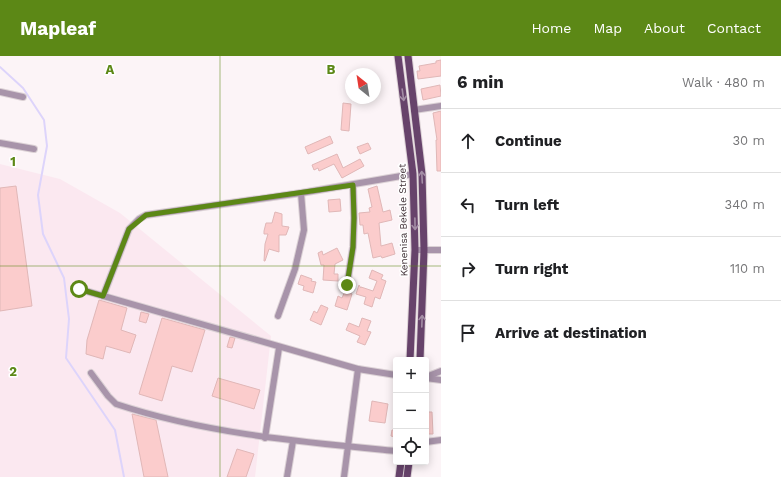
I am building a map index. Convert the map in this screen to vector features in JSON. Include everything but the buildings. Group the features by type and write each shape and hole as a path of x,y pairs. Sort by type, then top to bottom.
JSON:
{"main road":[{"name":"Kenenisa Bekele Street","path":"398,56 414,174 415,250 410,357"},
{"name":"Kenenisa Bekele Street","path":"408,56 422,174 424,250 420,357"},
{"path":"399,477 401,465"},
{"path":"407,477 409,465"}],"street":[{"path":"0,92 23,97"},
{"path":"414,110 441,106"},
{"path":"0,143 34,149"},
{"path":"103,296 129,229 146,215 301,193 414,174"},
{"path":"347,285 353,247 353,185"},
{"path":"278,316 295,269 304,230 301,193"},
{"path":"415,250 441,250"},
{"path":"79,289 279,348 358,369 393,375"},
{"path":"265,438 279,348"},
{"path":"344,477 358,369"},
{"path":"429,377 441,371"},
{"path":"91,373 108,396 116,404 191,424 265,438 393,451"},
{"path":"429,378 441,380"},
{"path":"429,442 441,440"},
{"path":"287,477 293,441"}],"shaded area":[{"path":"0,164 60,179 120,213 271,336 255,477 0,477"}],"waterway":[{"path":"0,67 23,88 44,120 47,146 38,195 43,234 64,278 69,319 66,358 115,430 124,477"}],"route":[{"path":"79,289 103,296 129,229 139,219 146,215 353,185 353,247 347,285"}]}
